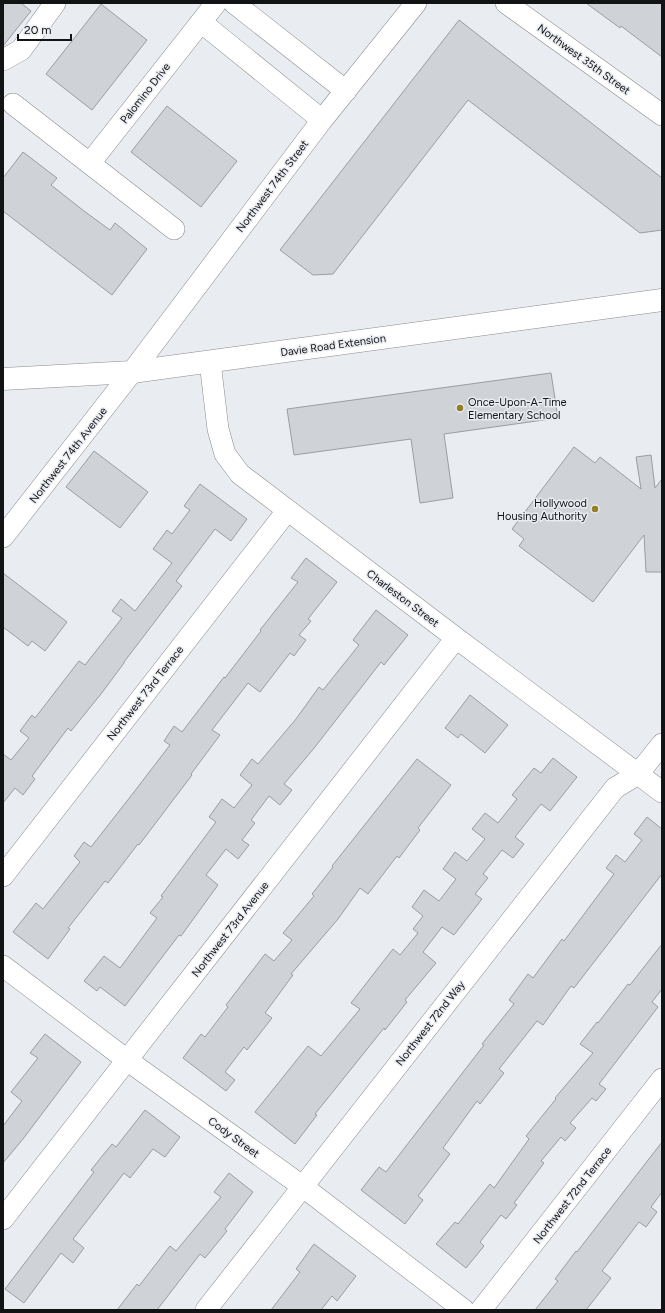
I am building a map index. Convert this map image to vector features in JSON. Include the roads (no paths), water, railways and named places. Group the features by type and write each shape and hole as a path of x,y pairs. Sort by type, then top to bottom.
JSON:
{"main road":[{"name":"Davie Road Extension","path":"3,379 132,372 662,300"}],"street":[{"path":"3,60 21,50 55,3"},
{"name":"Palomino Drive","path":"90,163 216,3"},
{"path":"234,3 346,90"},
{"name":"Northwest 74th Street","path":"132,372 322,120 416,3"},
{"name":"Northwest 35th Street","path":"506,3 662,115"},
{"path":"200,22 322,120"},
{"path":"13,104 174,229"},
{"name":"Charleston Street","path":"210,362 218,429 225,454 240,474 287,511 662,792"},
{"name":"Northwest 74th Avenue","path":"3,537 132,372"},
{"name":"Northwest 73rd Terrace","path":"3,876 287,511"},
{"name":"Northwest 73rd Avenue","path":"3,1218 456,638"},
{"name":"Northwest 72nd Way","path":"206,1310 615,788 638,774 662,744"},
{"name":"Cody Street","path":"3,966 127,1060 302,1186 464,1310"},
{"name":"Northwest 72nd Terrace","path":"482,1310 662,1079"}],"place":[{"name":"Once-Upon-A-Time Elementary School","path":"460,408"},
{"name":"Hollywood Housing Authority","path":"595,509"}]}
